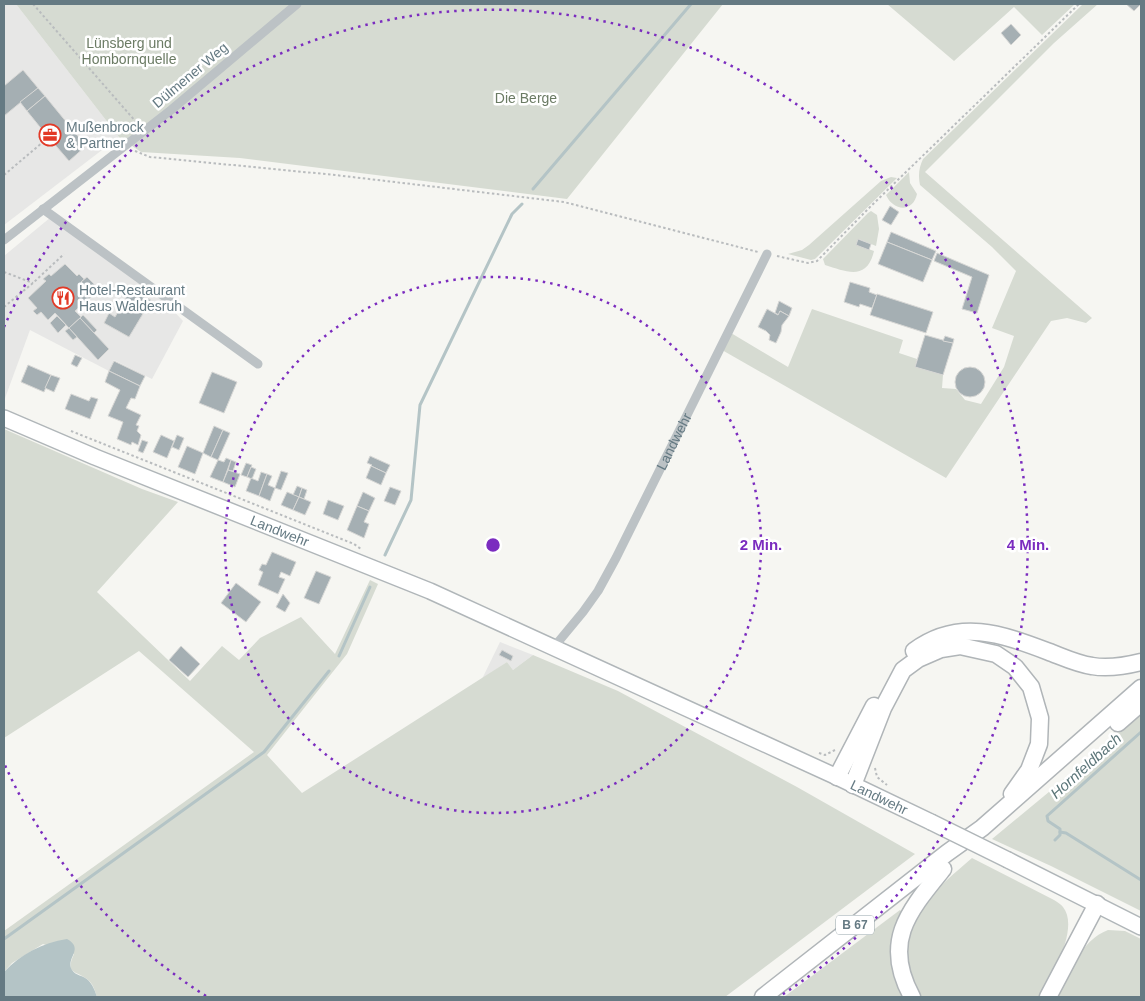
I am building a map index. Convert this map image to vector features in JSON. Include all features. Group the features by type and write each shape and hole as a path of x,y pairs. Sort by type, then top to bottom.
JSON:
{"highway":[{"path":"838,777 895,668 922,646 938,637 958,633 983,632 1009,637 1069,660 1092,666 1120,668 1141,662"},
{"path":"852,785 883,708 903,670 918,659 941,649 960,646 996,654 1015,668 1031,687 1040,718 1039,744 1029,770 1015,792 979,822 947,853"},
{"name":"B 67","path":"763,997 947,853 990,822 1141,688"},
{"name":"B 67","path":"774,997 943,870 1141,704"},
{"path":"912,997 904,983 900,970 901,932 915,903 943,870"},
{"path":"1048,997 1097,904"}],"main road":[{"name":"Landwehr","path":"4,418 95,457 430,591 838,777 1141,927"}],"street":[{"name":"Dülmener Weg","path":"4,240 171,110 297,4"},
{"path":"43,209 258,364"},
{"name":"Landwehr","path":"554,647 583,612 607,575 767,254"}],"path":[{"path":"33,4 143,130"},
{"path":"124,147 150,157 335,175 564,202 808,263 816,261 1079,4"},
{"path":"4,175 43,142"},
{"path":"4,307 64,254"},
{"path":"4,272 33,283"}],"shaded area":[{"path":"4,4 16,4 119,137 4,225"},
{"path":"51,217 166,303 183,321 152,379 114,360 109,371 30,330 4,401 4,256"},
{"path":"500,642 533,655 513,670 507,662 482,679"},
{"path":"67,939 72,943 75,950 71,962 72,970 88,980 93,986 97,997 4,997 4,972 33,950 49,943"}],"green space":[{"name":"Die Berge","path":"16,4 723,4 567,199 240,158 141,152 119,137"},
{"path":"887,4 1075,4 1042,35 1014,7 954,61"},
{"path":"1083,4 1098,4 1054,43 925,172 1092,318 1086,323 1067,318 1051,321 946,478 722,350 731,333 788,367 812,309 903,340 899,353 917,359 915,367 943,375 942,388 956,389 965,400 981,404 1004,367 1014,336 992,328 1016,271 992,247 920,185 920,168 923,159"},
{"path":"909,172 910,183 917,194 915,200 907,207 898,207 886,195"},
{"path":"891,177 897,178 815,259 811,260 788,254 802,250 809,245 881,181"},
{"path":"871,211 877,215 879,229 876,246 859,239 857,245 874,251 871,261 866,267 855,272 848,272 825,265 823,259"},
{"path":"4,429 142,489 178,502 97,592 190,681 222,646 239,660 260,638 301,617 335,654 370,580 378,584 347,654 267,755 302,793 507,662 513,670 533,655 618,691 797,787 915,854 725,997 97,997 94,987 89,981 71,968 71,960 74,954 43,944 12,963 4,972 4,931 254,752 139,651 4,738"},
{"path":"1141,712 1141,911 992,839 1096,753"},
{"path":"972,858 1054,900 1063,907 1067,916 1068,927 1066,940 1056,966 1039,997 918,997 911,984 908,976 906,956 908,938 913,923 921,908 932,895"},
{"path":"900,910 903,913 907,997 784,997"},
{"path":"1108,930 1125,931 1141,939 1141,997 1056,997 1076,959 1090,942"}],"building":[{"path":"1126,4 1141,4 1134,11"},
{"path":"1011,24 1021,35 1011,45 1001,33"},
{"path":"23,70 38,88 4,116 4,86"},
{"path":"38,88 45,96 27,111 20,102"},
{"path":"45,96 86,146 69,161 51,140 45,145 38,137 44,132 27,111"},
{"path":"890,206 899,212 891,225 882,220"},
{"path":"891,232 936,251 932,260 887,242"},
{"path":"858,239 871,244 869,250 856,245"},
{"path":"887,242 932,260 923,282 878,264"},
{"path":"937,253 989,275 977,313 962,309 972,277 934,261"},
{"path":"65,264 77,276 79,274 84,279 81,282 93,295 75,311 81,317 69,328 55,313 48,320 41,312 37,315 33,311 37,308 28,298 46,281 43,279 49,274 51,276"},
{"path":"87,277 99,289 93,295 81,282"},
{"path":"850,282 870,288 869,292 877,295 872,308 860,304 859,307 844,302"},
{"path":"124,284 164,308 161,313 148,305 144,312 125,300 126,298 118,292"},
{"path":"877,294 933,312 926,333 870,315"},
{"path":"125,300 144,312 129,337 104,323 109,313 115,317"},
{"path":"779,301 792,308 789,316 780,311 779,315 775,313"},
{"path":"767,309 778,315 780,311 789,316 782,325 776,343 769,340 770,335 758,327"},
{"path":"83,315 97,330 94,333 80,318"},
{"path":"57,316 66,325 58,333 50,323"},
{"path":"80,318 109,349 98,360 69,328"},
{"path":"69,328 77,337 73,340 65,331"},
{"path":"925,335 953,343 943,375 915,367"},
{"path":"945,336 954,339 953,343 943,341"},
{"path":"75,355 82,358 77,367 71,364"},
{"path":"114,361 145,376 140,386 109,371"},
{"path":"28,365 51,375 44,392 21,382"},
{"path":"970,367 981,371 985,382 981,393 970,397 959,393 955,382 959,371"},
{"path":"109,371 140,386 135,399 131,398 126,408 141,415 136,425 139,426 137,431 141,435 138,445 132,442 131,445 117,439 123,422 108,416 120,390 105,382"},
{"path":"212,372 237,382 224,413 199,403"},
{"path":"51,375 60,378 54,392 45,388"},
{"path":"71,394 89,401 91,397 98,399 90,419 65,409"},
{"path":"214,426 223,430 211,457 203,453"},
{"path":"223,430 230,433 218,460 211,457"},
{"path":"161,435 174,441 167,458 153,452"},
{"path":"177,435 184,438 179,450 172,447"},
{"path":"142,440 148,442 143,453 138,451"},
{"path":"187,446 203,453 195,474 178,467"},
{"path":"370,456 390,465 386,473 367,463"},
{"path":"226,458 231,460 223,482 210,477 218,460 224,462"},
{"path":"231,460 236,462 233,471 228,470"},
{"path":"246,463 252,465 247,477 241,475"},
{"path":"371,466 386,473 381,485 366,478"},
{"path":"251,467 256,469 252,479 247,477"},
{"path":"228,470 240,474 235,487 223,482"},
{"path":"281,471 288,473 281,490 275,488"},
{"path":"261,472 267,474 259,496 246,491 251,478 258,481"},
{"path":"267,474 272,476 268,485 275,488 270,501 259,496"},
{"path":"297,486 302,488 299,497 293,495"},
{"path":"390,487 401,491 395,505 384,501"},
{"path":"302,488 307,490 304,499 299,497"},
{"path":"287,492 299,497 293,510 281,505"},
{"path":"363,492 375,498 369,511 357,506"},
{"path":"299,497 311,502 305,515 293,510"},
{"path":"328,500 344,506 338,520 323,514"},
{"path":"357,506 369,511 364,522 369,524 364,538 347,530"},
{"path":"272,552 296,562 290,576 281,572 279,577 285,579 278,594 258,585 263,572 259,570 262,564 266,565"},
{"path":"316,571 331,577 319,604 304,598"},
{"path":"236,583 261,602 246,622 221,603"},
{"path":"283,594 290,603 285,612 276,607"},
{"path":"181,646 200,664 188,677 169,660"},
{"path":"502,650 513,656 511,661 499,655"}],"waterway":[{"path":"533,189 691,4"},
{"path":"385,555 411,500 420,405 512,214 522,204"},
{"path":"339,656 370,587"},
{"path":"4,939 264,752 329,671"},
{"name":"Hornfeldbach","path":"1055,840 1060,835 1060,829 1048,821 1047,816 1141,732"},
{"path":"1060,832 1066,833 1141,880"}],"place":[{"name":"Mußenbrock & Partner","path":"50,135"},
{"name":"Hotel-Restaurant Haus Waldesruh","path":"63,298"}],"park label":[{"name":"Lünsberg und Hombornquelle","path":"129,52"}]}
